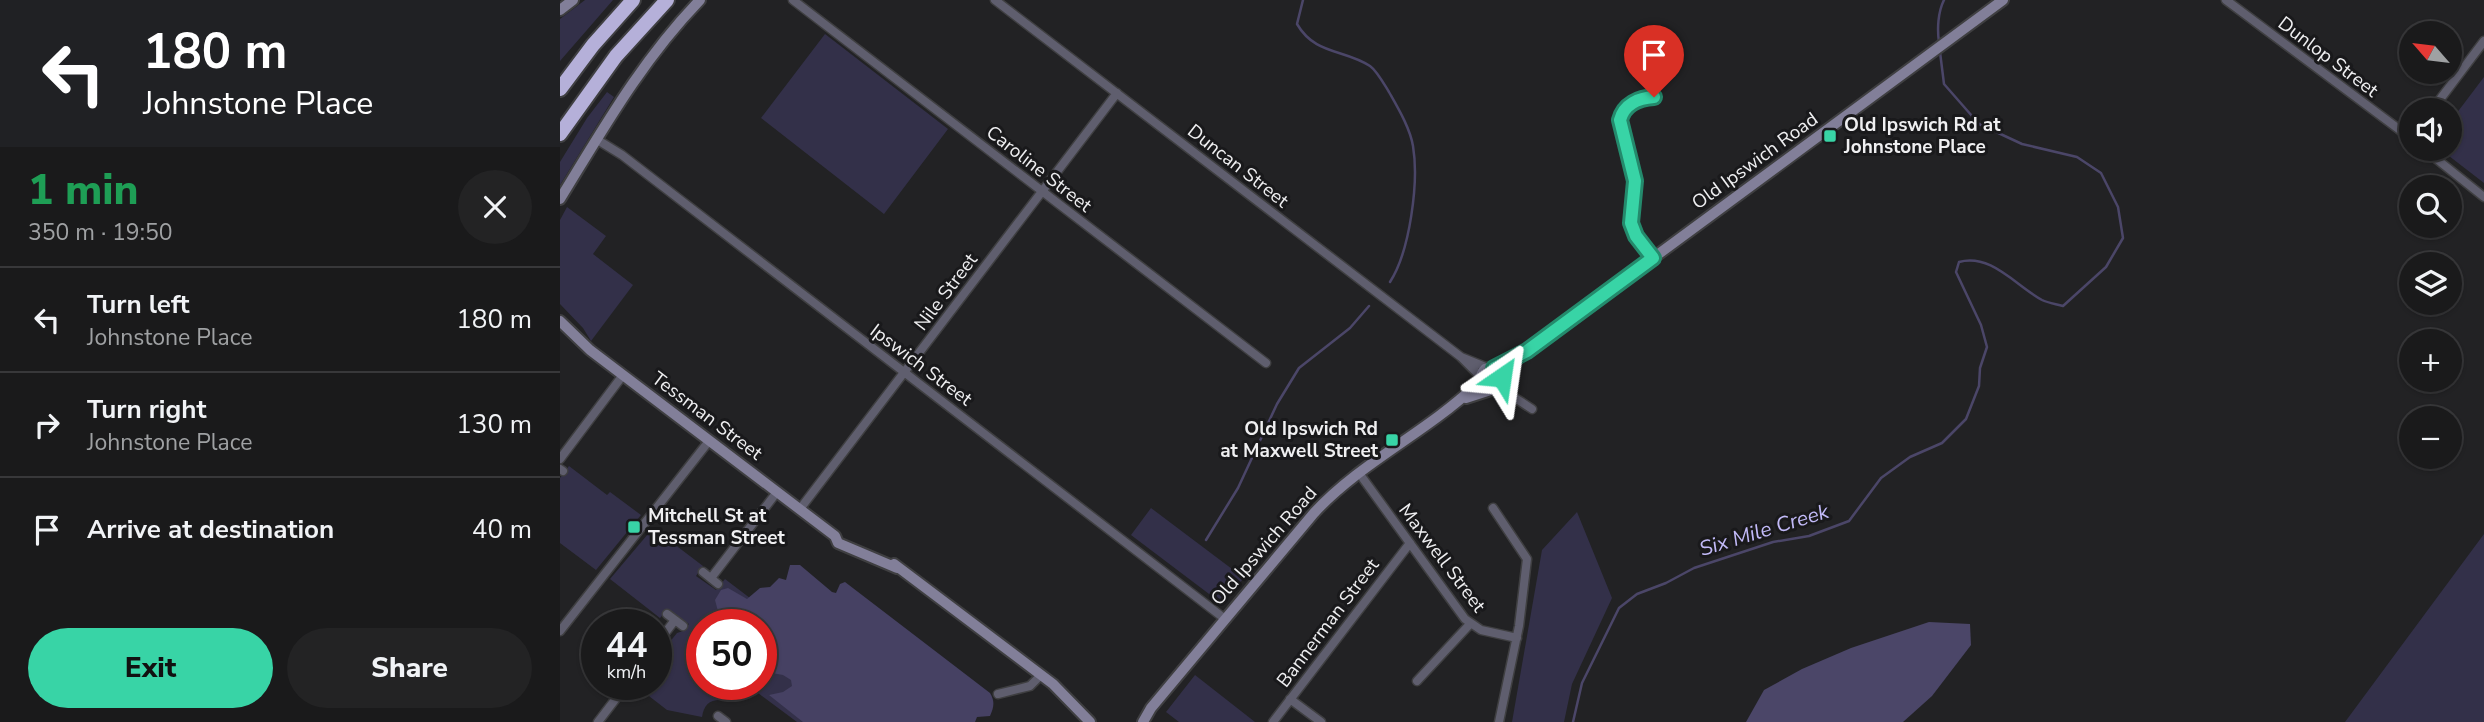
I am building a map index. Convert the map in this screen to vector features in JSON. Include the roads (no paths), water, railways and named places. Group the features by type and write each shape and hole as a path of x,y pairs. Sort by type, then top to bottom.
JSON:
{"highway":[{"path":"560,89 593,45 633,0"},
{"path":"560,134 616,56 667,0"}],"main road":[{"path":"560,10 573,0"},
{"path":"560,199 644,65 700,0"},
{"name":"Old Ipswich Road","path":"1457,402 1496,386 1527,351 2003,0"},
{"name":"Tessman Street","path":"560,321 623,375 835,536 887,558 1053,684 1090,722"},
{"name":"Old Ipswich Road","path":"1135,722 1151,708 1314,513 1341,486 1457,402 1485,373 1527,351"},
{"path":"1485,373 1501,374 1496,386 1483,387 1485,373"},
{"name":"Tessman Street","path":"1040,676 1082,722"},
{"name":"Old Ipswich Road","path":"1143,722 1151,708"}],"street":[{"name":"Caroline Street","path":"793,0 1266,363"},
{"name":"Duncan Street","path":"995,0 1375,292 1485,373"},
{"name":"Dunlop Street","path":"2226,0 2399,129"},
{"path":"2441,98 2484,41"},
{"name":"Nile Street","path":"800,509 1117,93"},
{"path":"1653,258 1636,236 1631,223 1635,181 1620,120 1622,113 1629,106 1645,98 1654,97"},
{"name":"Ipswich Street","path":"596,139 622,155 1225,619"},
{"path":"2439,161 2484,197"},
{"path":"560,458 623,375"},
{"path":"1496,386 1532,409"},
{"path":"560,631 709,440"},
{"name":"Maxwell Street","path":"1359,473 1470,624 1481,630 1517,638"},
{"path":"702,572 715,581 777,492"},
{"path":"1493,509 1527,559 1517,638 1499,722"},
{"name":"Bannerman Street","path":"1273,722 1410,543"},
{"path":"672,618 679,623 672,630"},
{"path":"1416,681 1470,624"},
{"path":"998,694 1030,686 1040,676"},
{"path":"1290,699 1321,722"},
{"path":"598,722 614,700"}],"waterway":[{"path":"1303,0 1297,24 1304,34 1321,46 1373,68 1396,105 1411,139 1415,161 1414,197 1403,253 1390,282"},
{"name":"Six Mile Creek","path":"1939,42 1938,21 1944,0"},
{"name":"Six Mile Creek","path":"1573,722 1582,683 1619,608 1637,594 1694,568 1773,542 1809,536 1849,521 1881,478 1910,457 1942,443 1966,419 1979,386 1980,368 1987,347 1981,325 1956,272 1959,262 1971,260 1992,266 2042,300 2063,306 2106,267 2123,238 2118,207 2101,173 2077,157 2022,144 1979,124 1944,84 1940,52"},
{"path":"1206,540 1238,488 1277,404 1299,368 1350,328 1369,306"}],"place":[{"name":"Old Ipswich Rd at Johnstone Place","path":"1830,136"},
{"name":"Old Ipswich Rd at Maxwell Street","path":"1392,440"},
{"name":"Mitchell St at Tessman Street","path":"634,527"}]}
